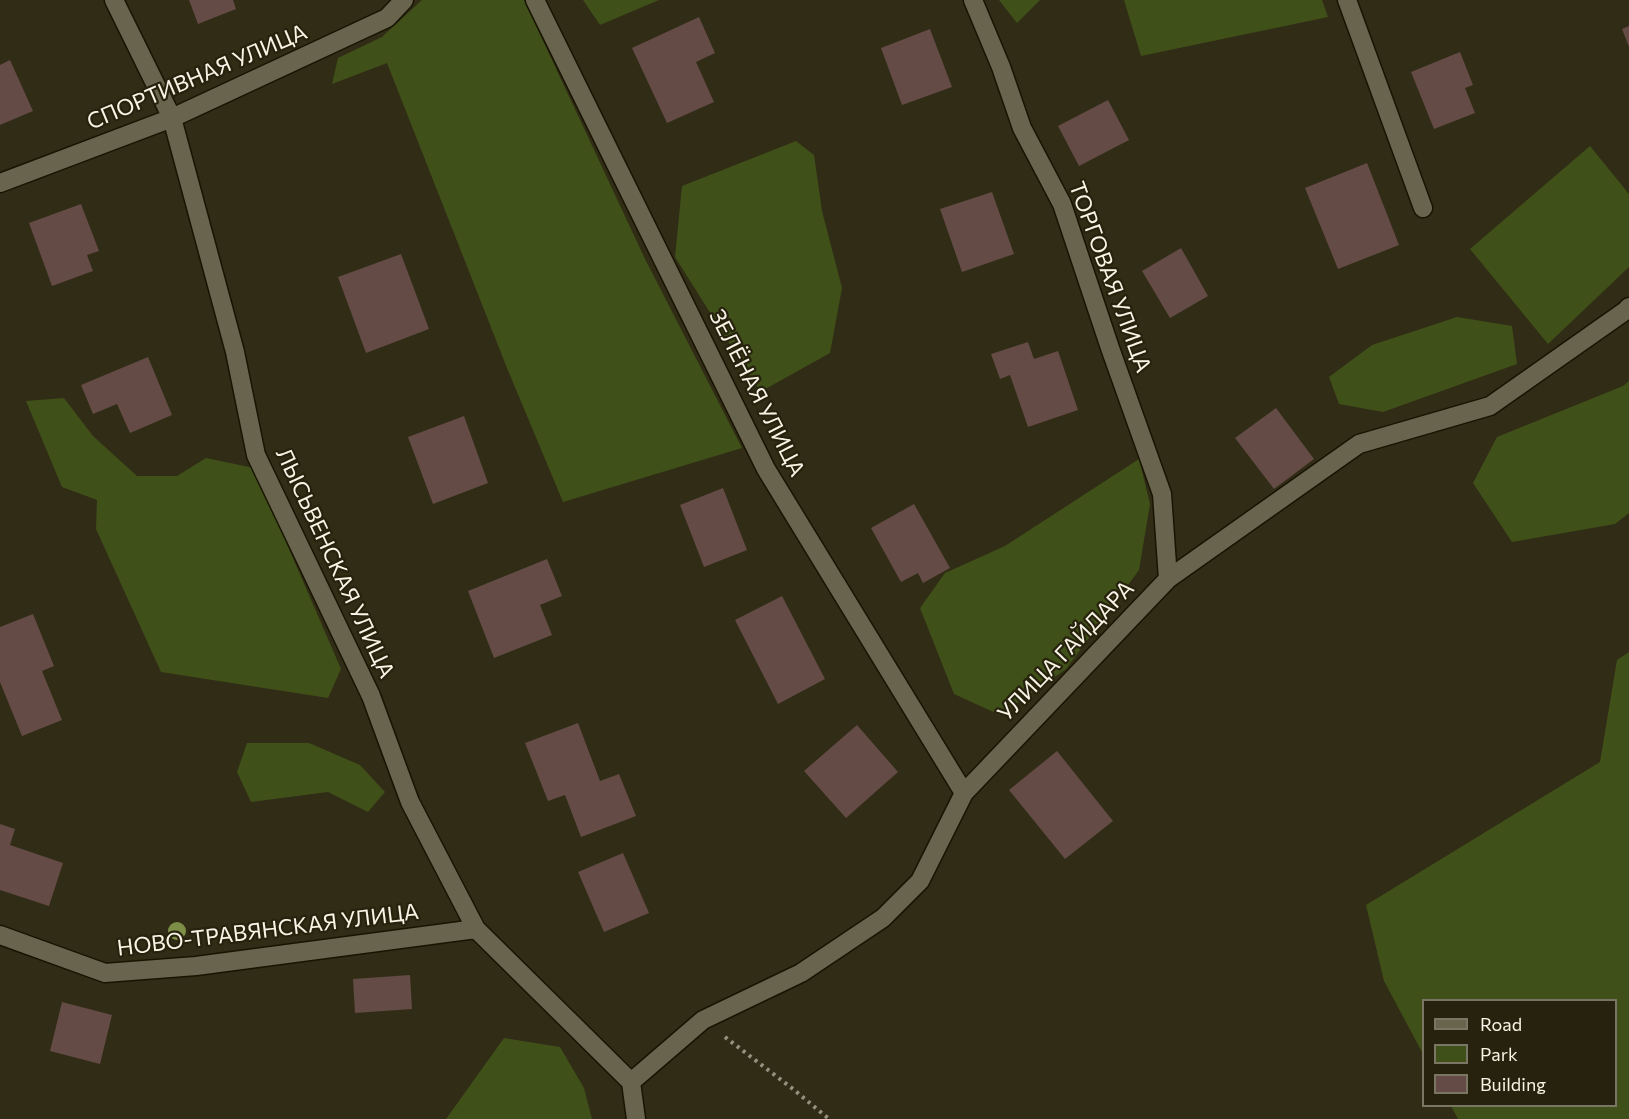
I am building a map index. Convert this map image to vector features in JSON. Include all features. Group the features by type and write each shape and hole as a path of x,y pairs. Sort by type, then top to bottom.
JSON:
{"street":[{"name":"ЛЫСЬВЕНСКАЯ УЛИЦА","path":"114,0 172,118 235,352 256,455 371,696 410,802 476,929 631,1082"},
{"name":"СПОРТИВНАЯ УЛИЦА","path":"0,183 172,118 387,18 404,0"},
{"name":"ЗЕЛЁНАЯ УЛИЦА","path":"535,0 766,469 964,793"},
{"name":"ТОРГОВАЯ УЛИЦА","path":"973,0 1001,67 1022,128 1062,204 1162,494 1168,579"},
{"path":"1347,0 1423,208"},
{"name":"УЛИЦА ГАЙДАРА","path":"631,1082 703,1020 801,973 883,918 920,880 964,793 1168,579 1359,444 1490,406 1629,307"},
{"name":"НОВО-ТРАВЯНСКАЯ УЛИЦА","path":"0,935 105,973 196,966 476,929"},
{"path":"631,1082 636,1119"}],"path":[{"path":"703,1020 829,1119"}],"green space":[{"path":"422,0 524,0 645,259 742,448 563,502 507,368 387,63 332,84 338,58 382,37"},
{"path":"583,0 659,0 600,25"},
{"path":"999,0 1040,0 1017,23"},
{"path":"1124,0 1322,0 1328,17 1141,56"},
{"path":"796,141 814,155 822,211 842,288 830,353 760,392 675,257 682,186"},
{"path":"1590,146 1629,194 1629,267 1548,344 1470,249"},
{"path":"1457,317 1512,326 1517,364 1383,412 1339,404 1329,377 1372,345"},
{"path":"1629,381 1629,513 1615,524 1512,542 1473,483 1497,437 1623,386"},
{"path":"64,398 93,436 137,476 177,476 206,458 254,468 341,669 328,698 161,672 96,529 97,500 62,487 26,401"},
{"path":"1139,459 1150,504 1139,570 1066,669 1000,715 954,694 920,608 945,573 1005,546"},
{"path":"1629,652 1629,1119 1458,1119 1452,1107 1617,1107 1617,999 1422,999 1422,1052 1384,981 1366,905 1600,762 1617,660"},
{"path":"247,743 309,743 360,765 385,792 368,812 328,792 251,802 237,772"},
{"path":"504,1038 560,1047 584,1088 592,1119 446,1119"}],"building":[{"path":"189,0 233,0 236,9 198,24"},
{"path":"699,17 715,53 696,62 714,102 667,123 632,48"},
{"path":"1629,26 1629,47 1622,29"},
{"path":"930,29 952,87 902,105 881,48"},
{"path":"1460,52 1473,85 1465,88 1475,113 1434,129 1411,72"},
{"path":"10,60 33,111 0,125 0,65"},
{"path":"1108,100 1129,140 1079,166 1058,126"},
{"path":"1367,163 1399,245 1338,269 1305,188"},
{"path":"992,192 1014,254 962,272 940,209"},
{"path":"81,204 99,251 87,255 93,271 52,286 29,223"},
{"path":"1181,248 1208,296 1170,318 1142,271"},
{"path":"401,254 429,329 366,353 338,277"},
{"path":"1028,342 1034,359 1058,351 1078,410 1028,427 1010,375 1000,379 991,354"},
{"path":"148,357 172,415 130,433 117,404 93,414 81,385"},
{"path":"1276,408 1314,459 1274,489 1235,438"},
{"path":"464,416 488,483 433,504 408,437"},
{"path":"723,488 747,550 704,567 680,505"},
{"path":"914,504 950,568 923,583 918,573 901,582 871,528"},
{"path":"547,559 562,596 540,605 552,635 494,658 468,591"},
{"path":"782,596 825,679 778,704 735,620"},
{"path":"33,614 54,666 42,671 62,720 22,736 0,682 0,627"},
{"path":"578,723 600,781 619,774 636,816 581,837 565,795 548,801 525,743"},
{"path":"857,725 898,772 846,818 804,771"},
{"path":"1057,751 1113,821 1065,859 1009,790"},
{"path":"0,824 15,829 10,845 63,863 49,906 0,890"},
{"path":"623,853 649,913 604,932 578,872"},
{"path":"410,975 412,1009 355,1013 353,979"},
{"path":"62,1002 112,1015 100,1064 50,1051"}]}
